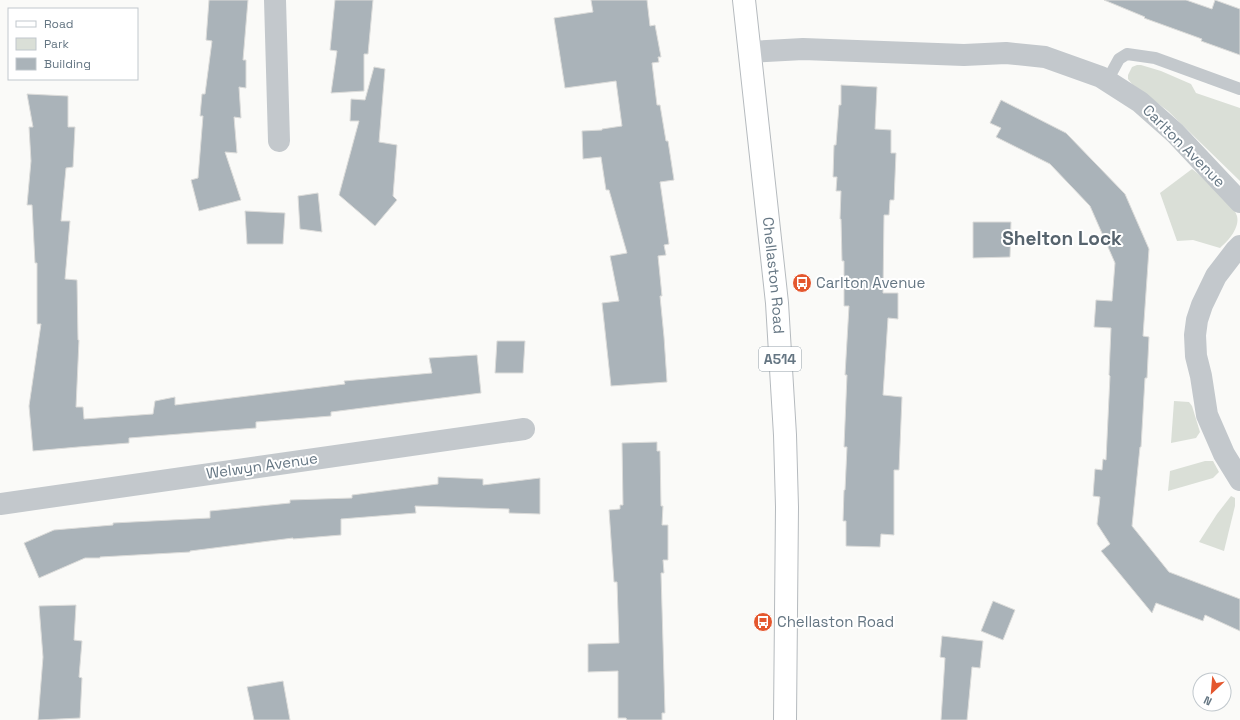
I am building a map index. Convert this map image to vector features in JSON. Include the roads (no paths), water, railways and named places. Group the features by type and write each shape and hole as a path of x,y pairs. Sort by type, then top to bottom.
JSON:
{"main road":[{"name":"Chellaston Road","path":"744,0 777,303 785,435 787,507 785,720"}],"street":[{"path":"275,0 279,141"},
{"name":"Carlton Avenue","path":"750,52 803,49 964,55 1006,53 1046,56 1101,77 1140,102 1169,128 1240,202"},
{"path":"1240,246 1216,276 1199,312 1195,335 1196,356 1201,376 1207,416 1224,454 1240,480"},
{"name":"Welwyn Avenue","path":"0,504 524,428"}],"lane":[{"path":"1107,81 1118,58 1127,54 1155,58 1240,89"}],"place":[{"name":"Carlton Avenue","path":"802,283"},
{"name":"Chellaston Road","path":"763,622"}],"district":[{"name":"Shelton Lock","path":"1062,238"}]}
